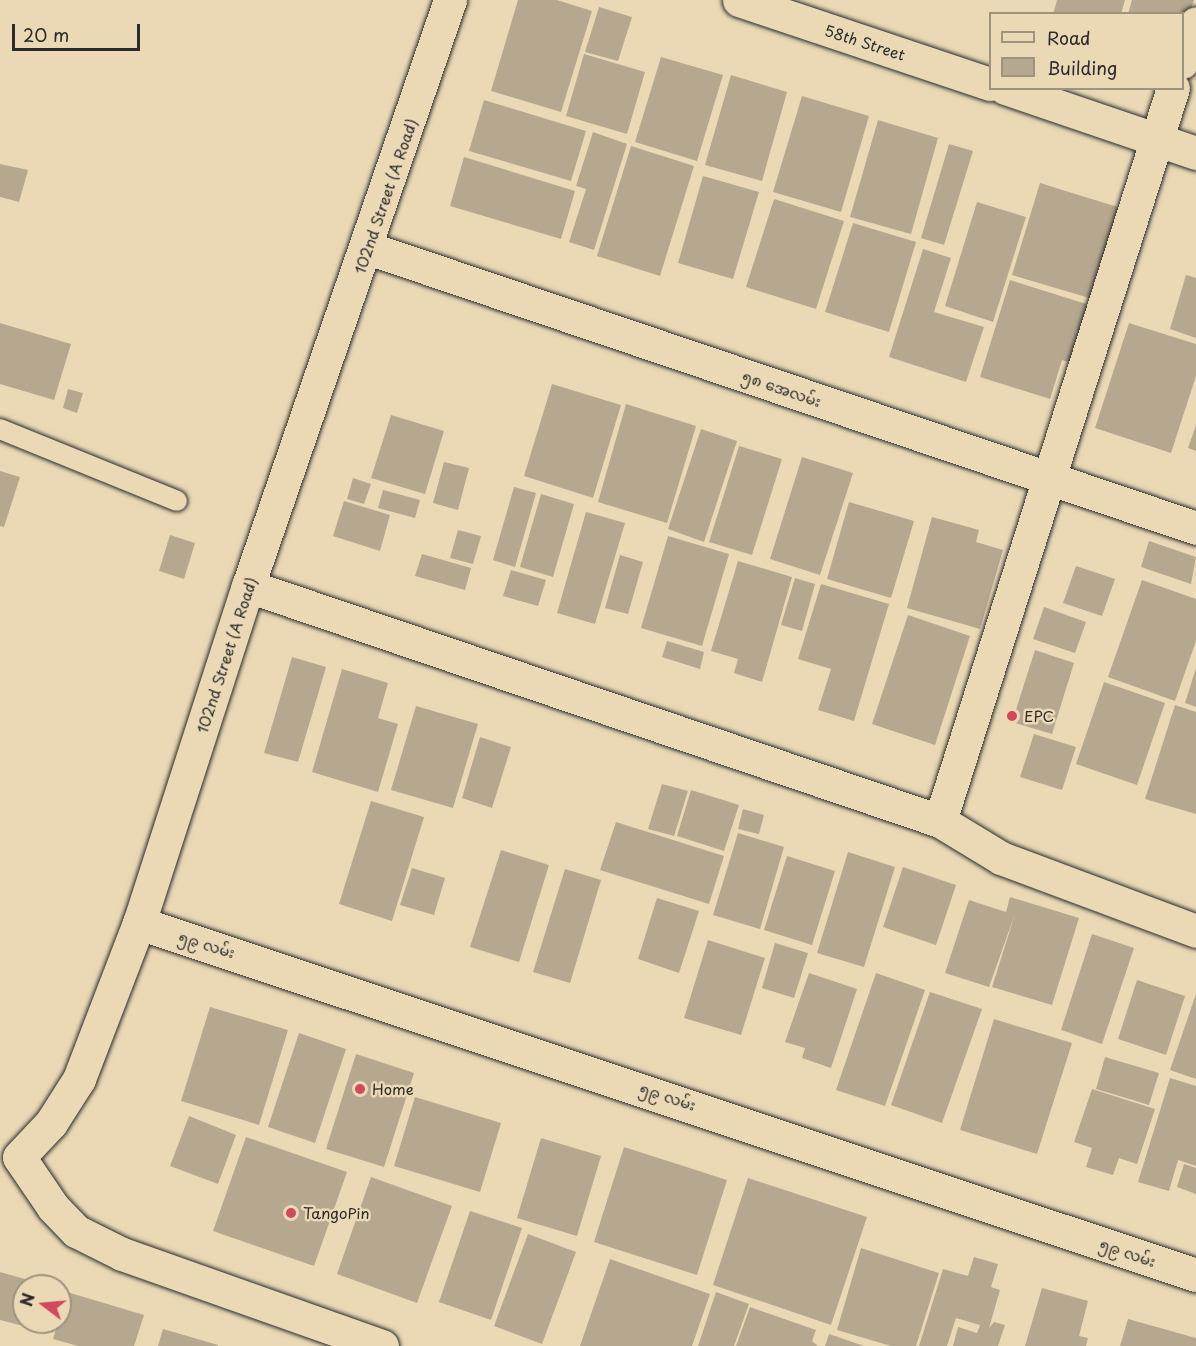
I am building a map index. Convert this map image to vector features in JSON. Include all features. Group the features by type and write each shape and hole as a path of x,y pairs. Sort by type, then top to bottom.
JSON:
{"street":[{"name":"102nd Street (A Road)","path":"382,1346 122,1254 76,1231 9,1154 51,1123 79,1078 138,923 248,586 368,248 450,0"},
{"name":"58th Street","path":"739,0 989,84"},
{"path":"1184,56 1196,23"},
{"path":"1011,90 1196,153"},
{"path":"940,821 1172,90"},
{"name":"၅၈ အေလမ်း","path":"368,248 1196,528"},
{"path":"248,586 940,821 1001,858 1196,931"},
{"name":"၅၉ လမ်း","path":"138,923 1196,1275"}],"lane":[{"path":"0,429 177,501"}],"building":[{"path":"518,0 557,0 592,11 561,112 491,91"},
{"path":"1057,0 1125,0 1122,12 1054,12"},
{"path":"1132,0 1194,0 1184,31 1184,12 1129,12"},
{"path":"599,7 632,17 618,61 585,52"},
{"path":"584,54 645,72 627,134 566,116"},
{"path":"661,57 723,75 697,161 635,142"},
{"path":"731,75 787,92 762,181 705,165"},
{"path":"802,96 869,116 841,212 773,192"},
{"path":"484,100 586,131 571,181 469,151"},
{"path":"878,120 938,138 911,234 850,217"},
{"path":"593,132 627,144 594,250 569,242 586,189 576,186"},
{"path":"949,144 973,151 944,245 921,238"},
{"path":"631,146 694,166 660,276 597,256"},
{"path":"464,157 575,191 561,239 450,206"},
{"path":"0,164 28,170 19,202 0,197"},
{"path":"703,176 759,192 733,279 678,263"},
{"path":"1040,183 1124,209 1096,300 1012,275"},
{"path":"774,199 844,221 816,309 746,287"},
{"path":"977,202 1026,217 993,322 945,306"},
{"path":"853,223 916,242 889,332 825,312"},
{"path":"923,249 951,258 934,312 984,327 966,382 889,357"},
{"path":"1186,275 1196,278 1196,338 1170,329"},
{"path":"1010,280 1096,307 1078,365 1062,360 1050,399 980,377"},
{"path":"0,323 71,344 54,400 0,384"},
{"path":"1129,323 1196,344 1196,376 1171,453 1095,428"},
{"path":"552,384 621,405 593,498 524,476"},
{"path":"68,389 83,393 77,413 63,408"},
{"path":"626,404 696,426 667,523 598,502"},
{"path":"391,415 444,431 425,494 371,478"},
{"path":"1196,425 1196,451 1188,448"},
{"path":"701,429 737,441 704,542 668,529"},
{"path":"739,446 782,459 752,555 709,542"},
{"path":"802,457 853,473 820,575 770,559"},
{"path":"444,462 469,468 458,510 433,503"},
{"path":"0,471 20,477 4,527 0,526"},
{"path":"353,478 371,484 364,504 347,499"},
{"path":"514,487 536,493 515,567 493,560"},
{"path":"383,490 420,500 415,518 378,508"},
{"path":"541,494 574,504 553,577 520,567"},
{"path":"344,501 390,515 380,551 333,536"},
{"path":"849,502 914,521 891,598 827,579"},
{"path":"586,512 625,523 595,624 557,613"},
{"path":"932,517 979,530 976,542 1003,550 980,629 907,608"},
{"path":"458,530 481,536 473,564 450,558"},
{"path":"170,535 195,543 184,579 159,571"},
{"path":"668,536 729,554 702,646 641,628"},
{"path":"1149,541 1196,557 1191,584 1141,567"},
{"path":"422,554 471,568 465,590 415,576"},
{"path":"620,555 643,562 628,614 605,608"},
{"path":"738,561 792,577 762,682 734,673 738,659 711,651"},
{"path":"1076,566 1115,579 1102,616 1063,603"},
{"path":"511,570 546,580 538,606 503,596"},
{"path":"795,578 815,584 802,631 781,625"},
{"path":"1142,580 1196,599 1196,641 1175,701 1108,677"},
{"path":"821,584 889,604 854,721 818,710 831,669 798,659"},
{"path":"1044,607 1086,622 1075,653 1033,639"},
{"path":"908,615 970,636 935,745 872,724"},
{"path":"667,641 704,652 700,669 662,657"},
{"path":"1035,650 1074,663 1052,734 1012,722"},
{"path":"292,657 326,667 298,762 264,753"},
{"path":"1196,668 1196,707 1185,703"},
{"path":"342,669 388,683 378,718 398,724 378,792 312,772"},
{"path":"1104,682 1165,703 1137,785 1076,764"},
{"path":"1175,705 1196,712 1196,814 1145,799"},
{"path":"416,706 478,724 453,808 391,790"},
{"path":"1034,734 1076,747 1062,790 1020,777"},
{"path":"480,737 511,747 492,808 462,798"},
{"path":"662,784 688,791 674,836 648,829"},
{"path":"691,790 739,805 724,851 677,836"},
{"path":"371,801 424,817 392,921 339,904"},
{"path":"743,809 764,815 759,834 738,829"},
{"path":"616,822 724,856 709,904 600,870"},
{"path":"738,833 784,847 760,929 713,915"},
{"path":"501,850 549,865 519,962 470,947"},
{"path":"848,852 895,867 864,967 817,953"},
{"path":"787,856 835,871 812,945 764,930"},
{"path":"903,867 956,885 936,945 883,927"},
{"path":"412,868 445,878 434,915 400,905"},
{"path":"565,869 601,880 570,983 533,972"},
{"path":"1010,897 1079,918 1052,1005 992,987 1015,914 989,987 945,973 969,900 1006,912"},
{"path":"657,898 699,911 679,973 638,959"},
{"path":"1092,934 1134,948 1102,1044 1061,1030"},
{"path":"708,940 765,958 741,1035 684,1018"},
{"path":"775,943 808,953 794,998 762,988"},
{"path":"809,973 857,989 831,1068 802,1058 805,1048 785,1042"},
{"path":"876,973 925,990 885,1106 836,1090"},
{"path":"1137,980 1185,996 1166,1055 1118,1039"},
{"path":"930,992 982,1009 942,1123 891,1105"},
{"path":"1196,994 1196,1079 1170,1070"},
{"path":"210,1007 288,1030 259,1125 181,1101"},
{"path":"994,1019 1072,1043 1037,1154 960,1130"},
{"path":"299,1033 346,1049 315,1143 268,1127"},
{"path":"356,1054 414,1073 384,1167 326,1149"},
{"path":"1105,1057 1159,1073 1149,1105 1096,1089"},
{"path":"1170,1078 1196,1086 1196,1166 1178,1160 1169,1191 1138,1182"},
{"path":"1092,1089 1155,1109 1137,1164 1119,1158 1113,1175 1086,1167 1092,1148 1074,1142"},
{"path":"415,1097 501,1123 480,1192 394,1166"},
{"path":"189,1116 236,1135 218,1184 170,1166"},
{"path":"246,1137 347,1172 314,1266 213,1231"},
{"path":"541,1138 601,1156 577,1236 517,1218"},
{"path":"624,1147 727,1180 697,1275 594,1242"},
{"path":"1184,1164 1196,1168 1196,1194 1177,1187"},
{"path":"371,1177 452,1206 417,1303 337,1274"},
{"path":"748,1178 867,1217 831,1325 713,1285"},
{"path":"470,1211 522,1228 491,1320 439,1302"},
{"path":"528,1234 576,1252 542,1344 494,1326"},
{"path":"861,1248 939,1273 916,1346 891,1346 837,1330"},
{"path":"974,1257 998,1264 991,1287 1000,1290 989,1328 994,1322 1005,1325 998,1346 953,1346 958,1327 977,1333 980,1325 956,1318 947,1346 919,1346 943,1269 968,1276"},
{"path":"610,1259 710,1294 692,1346 580,1346"},
{"path":"0,1272 12,1275 12,1323 0,1320"},
{"path":"1042,1288 1088,1301 1079,1336 1088,1338 1086,1346 1025,1346"},
{"path":"716,1292 749,1304 734,1346 698,1346"},
{"path":"72,1293 144,1315 134,1346 78,1346 53,1339 54,1334 72,1334"},
{"path":"750,1307 816,1330 812,1341 818,1346 736,1346"},
{"path":"1128,1319 1196,1338 1196,1346 1120,1346"},
{"path":"163,1329 218,1345 218,1346 158,1346"},
{"path":"829,1334 864,1346 825,1346"}],"place":[{"name":"EPC","path":"1012,716"},
{"name":"Home","path":"360,1089"},
{"name":"TangoPin","path":"291,1213"}]}
